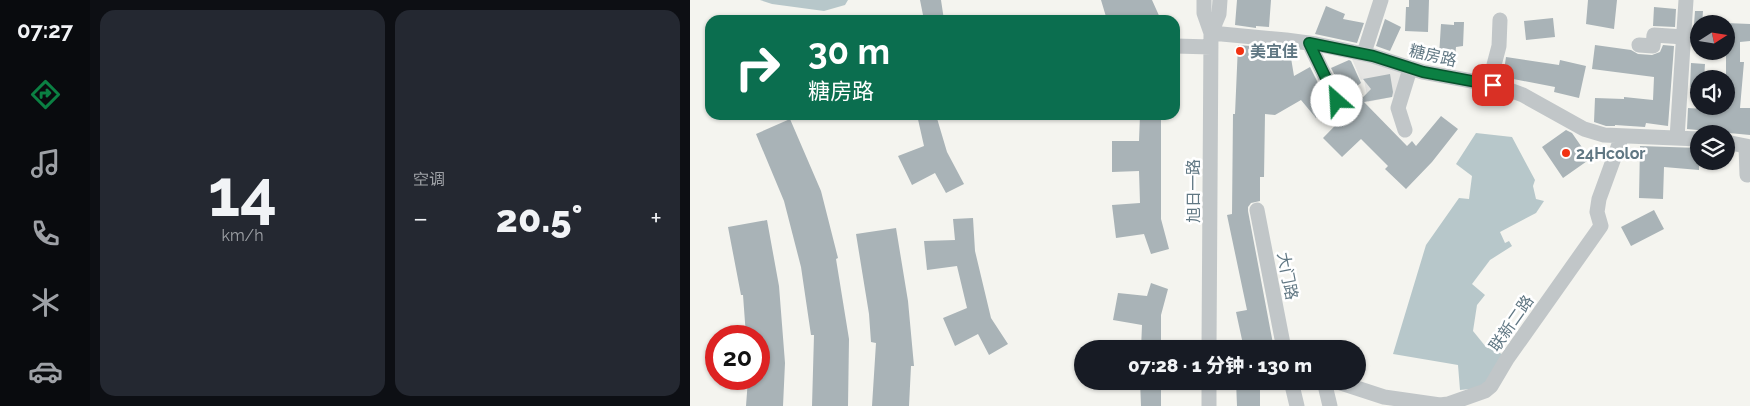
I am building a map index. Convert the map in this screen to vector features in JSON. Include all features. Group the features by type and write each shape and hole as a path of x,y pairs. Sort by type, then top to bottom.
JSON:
{"street":[{"name":"旭日一路","path":"1204,0 1204,13 1211,40 1210,340"},
{"name":"旭日一路","path":"1211,40 1219,14 1220,0"},
{"path":"1364,54 1381,0"},
{"path":"1677,138 1686,0"},
{"path":"1489,84 1499,46 1500,20"},
{"path":"1639,45 1653,46 1654,35 1684,44"},
{"name":"糖房路","path":"1180,45 1211,40 1270,38 1309,43 1364,54 1410,68 1489,84 1523,95 1584,128 1604,135 1690,139"},
{"path":"1309,43 1337,101"},
{"path":"1405,130 1398,108 1410,68"},
{"name":"联新二路","path":"1363,390 1384,397 1442,405 1488,389 1601,226 1597,212 1599,199 1622,136"},
{"path":"1735,144 1748,146 1747,175"},
{"name":"大门路","path":"1257,210 1282,340"},
{"path":"1209,390 1209,406"},
{"path":"1293,390 1297,406"},
{"path":"1326,390 1330,406"}],"shaded area":[{"path":"760,0 848,0 845,5 824,11 772,4"},
{"path":"1352,59 1390,66 1403,72 1396,96 1368,102 1364,79 1361,80"},
{"path":"1476,133 1512,137 1535,180 1533,186 1536,199 1544,201 1536,213 1500,232 1505,243 1509,241 1512,246 1490,260 1472,284 1485,295 1477,305 1473,331 1486,347 1502,354 1493,373 1481,388 1460,390 1458,365 1393,354 1426,245 1459,198 1469,199 1472,176 1456,164"}],"building":[{"path":"920,0 941,0 943,15 923,15"},
{"path":"1101,0 1152,0 1159,15 1132,15 1106,15"},
{"path":"1237,0 1271,0 1269,27 1256,26 1256,28 1235,25"},
{"path":"1409,0 1429,0 1428,32 1405,31 1406,7 1409,7"},
{"path":"1588,0 1617,0 1614,29 1586,24"},
{"path":"1326,6 1345,14 1343,19 1364,23 1357,43 1315,34"},
{"path":"1654,7 1676,9 1675,27 1653,26"},
{"path":"1695,11 1703,11 1703,15 1695,15"},
{"path":"1553,18 1555,37 1526,40 1524,21"},
{"path":"1385,19 1401,27 1390,51 1376,46"},
{"path":"1454,22 1464,22 1463,46 1456,47 1455,58 1439,56 1441,24 1454,25"},
{"path":"1735,23 1750,24 1750,41 1740,42 1740,62 1744,62 1740,108 1750,108 1750,135 1735,134 1735,125 1690,125 1690,129 1687,129 1688,108 1690,108 1690,115 1735,115 1735,70 1726,70 1726,60 1735,60"},
{"path":"1238,45 1263,47 1263,56 1290,52 1294,76 1310,67 1330,107 1316,118 1301,100 1275,115 1265,114 1264,177 1260,177 1260,201 1251,203 1248,211 1272,340 1242,340 1236,312 1247,310 1227,215 1232,214 1233,114 1235,114"},
{"path":"1595,45 1652,55 1660,52 1663,45 1674,46 1668,126 1646,123 1645,127 1606,126 1594,122 1595,98 1624,99 1624,97 1653,100 1654,77 1592,69"},
{"path":"1506,57 1559,65 1560,60 1586,66 1579,98 1554,92 1555,87 1503,77"},
{"path":"1349,60 1361,83 1345,95 1331,68"},
{"path":"1691,63 1705,64 1705,70 1691,70"},
{"path":"1390,74 1392,97 1364,102 1407,146 1412,141 1416,146 1441,116 1458,129 1432,162 1406,189 1385,169 1388,166 1361,139 1342,157 1323,138 1371,89 1363,79"},
{"path":"790,120 821,191 838,258 836,259 849,339 848,406 812,406 814,335 811,335 801,267 784,201 756,134"},
{"path":"918,120 937,120 947,152 964,184 946,193 935,173 912,185 898,156 924,146"},
{"path":"1140,120 1161,120 1161,219 1169,249 1151,254 1144,234 1116,238 1112,205 1140,203 1139,171 1112,172 1112,141 1139,141"},
{"name":"24Hcolor","path":"1566,130 1572,133 1590,159 1563,178 1542,147"},
{"path":"1640,146 1690,148 1690,169 1664,167 1663,199 1639,198"},
{"path":"1654,210 1664,229 1631,246 1621,227"},
{"path":"973,218 975,251 991,318 1008,344 989,355 978,334 955,346 943,318 967,308 957,266 927,270 924,241 955,240 953,219"},
{"path":"767,220 779,286 785,363 783,406 746,406 747,390 770,390 770,325 745,325 743,295 741,295 728,227"},
{"path":"896,228 908,301 914,366 911,366 909,406 872,406 876,343 871,342 869,314 856,234"},
{"path":"1151,283 1168,289 1161,315 1161,340 1141,340 1142,325 1113,320 1118,293 1147,296"},
{"path":"1140,390 1161,390 1161,406 1141,406"},
{"path":"1236,390 1260,390 1260,406 1237,406"}],"place":[{"name":"美宜佳","path":"1240,51"},
{"name":"24Hcolor","path":"1566,153"}],"route":[{"path":"1337,101 1309,43 1362,53 1423,72 1493,85"}]}
